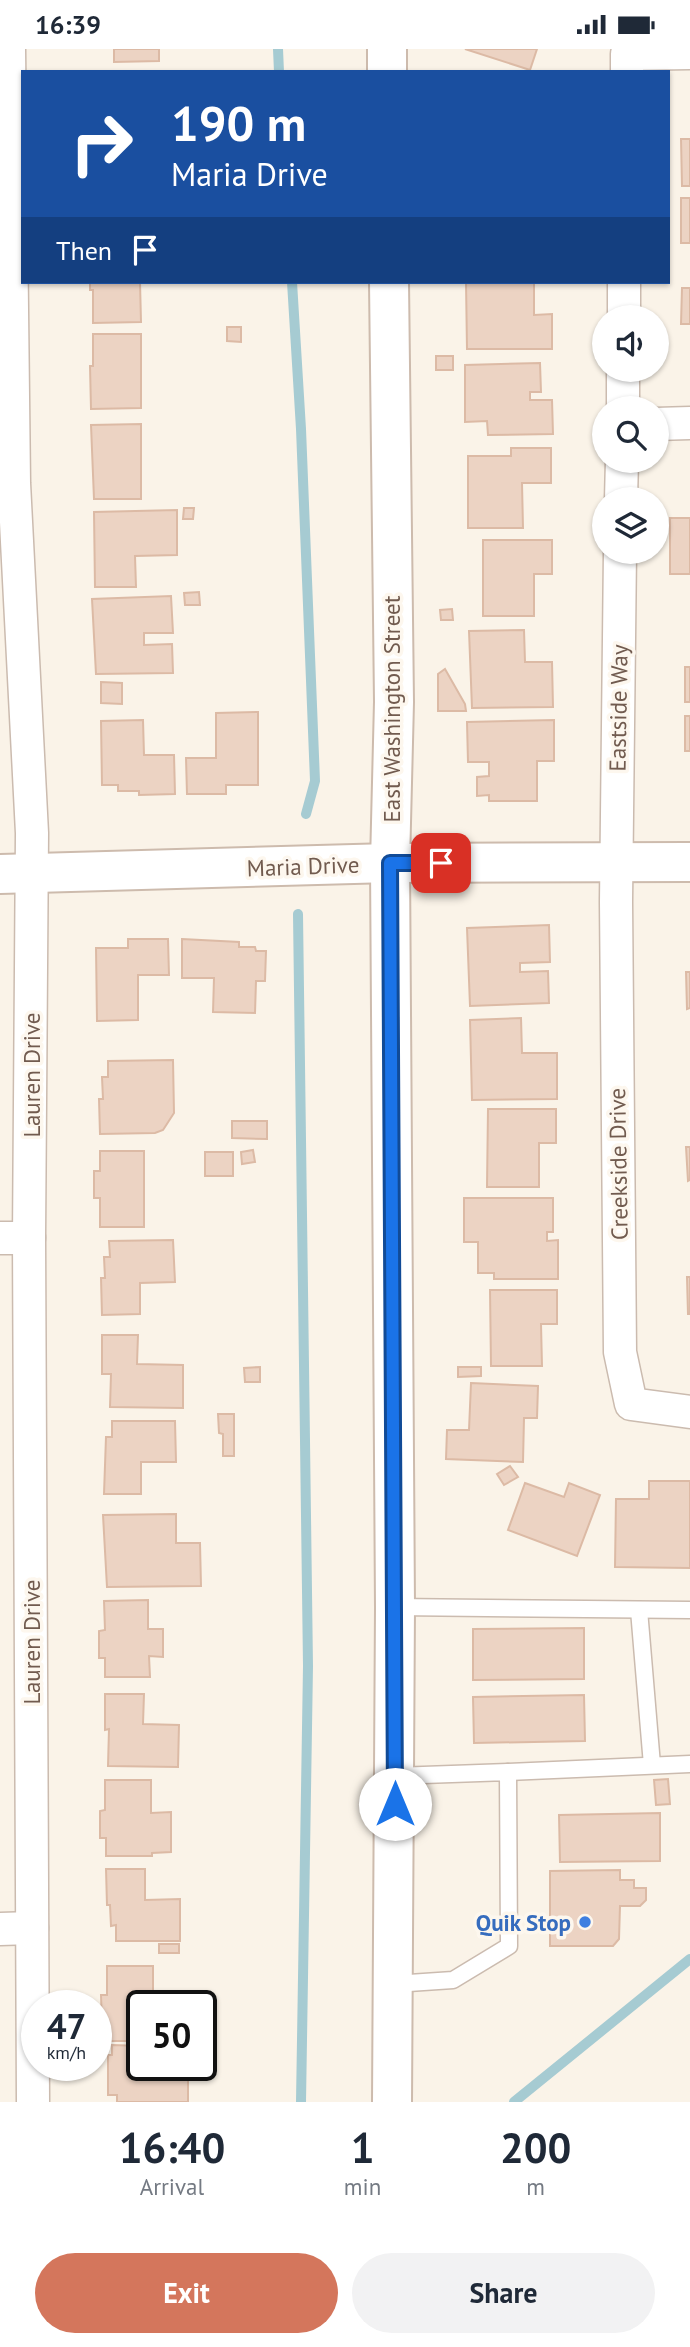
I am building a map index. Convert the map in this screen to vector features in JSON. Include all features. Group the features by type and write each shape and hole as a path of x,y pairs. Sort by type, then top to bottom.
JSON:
{"main road":[{"path":"387,49 387,70"},
{"name":"East Washington Street","path":"389,284 394,702 390,863 395,1607 392,2102"},
{"name":"Maria Drive","path":"16,874 390,863 690,862"}],"street":[{"name":"Lauren Drive","path":"9,49 7,483 31,818 16,874 15,1238 32,1929 33,2102"},
{"path":"627,63 690,53"},
{"path":"624,284 624,305"},
{"path":"669,424 690,423"},
{"name":"Eastside Way","path":"616,864 620,564"},
{"name":"Creekside Drive","path":"616,864 620,1352 631,1403 690,1412"},
{"path":"0,1929 32,1929"}],"lane":[{"path":"395,1607 690,1610"},
{"path":"639,1610 652,1765"},
{"path":"395,1776 690,1764"},
{"path":"394,1984 453,1980 509,1946 508,1772"}],"building":[{"path":"114,49 159,49 159,61 114,62"},
{"path":"465,49 537,49 530,70"},
{"path":"681,139 690,139 690,186 682,186"},
{"path":"681,198 690,198 690,243 681,243"},
{"path":"90,284 140,284 141,322 93,323 93,290 90,290"},
{"path":"466,284 534,284 534,315 552,314 552,349 467,349"},
{"path":"682,288 690,288 690,324 681,324"},
{"path":"227,327 241,327 241,342 227,341"},
{"path":"93,334 141,334 141,408 91,409 90,366 93,366"},
{"path":"436,356 453,356 453,370 436,370"},
{"path":"540,363 541,392 530,392 530,400 552,400 553,434 488,435 487,421 465,422 465,365"},
{"path":"141,424 141,499 94,499 91,425"},
{"path":"511,448 551,448 551,483 522,483 523,528 468,528 468,456 511,456"},
{"path":"184,508 194,508 193,519 183,519"},
{"path":"177,510 177,555 135,556 136,587 95,587 94,512"},
{"path":"670,518 690,518 690,574 670,574"},
{"path":"483,540 552,540 552,574 534,574 534,616 483,616"},
{"path":"199,592 200,605 185,605 184,593"},
{"path":"171,596 173,633 144,633 144,645 172,644 173,673 96,674 92,599"},
{"path":"452,609 453,620 441,620 440,610"},
{"path":"524,630 525,662 552,662 553,707 472,708 469,631"},
{"path":"685,667 690,667 690,702 685,702"},
{"path":"445,669 465,704 466,711 438,711 438,674"},
{"path":"101,682 122,683 122,704 101,703"},
{"path":"258,712 258,785 226,785 226,794 187,794 186,758 216,758 216,713"},
{"path":"685,716 690,716 690,751 685,751"},
{"path":"143,720 144,755 174,755 175,794 139,795 139,791 118,791 118,785 102,785 101,721"},
{"path":"554,720 554,761 537,761 537,801 489,801 489,795 477,796 477,777 489,776 489,762 468,762 467,722"},
{"path":"549,925 550,962 520,963 520,972 548,971 549,1003 470,1006 467,928"},
{"path":"128,939 168,939 169,975 138,975 138,1020 97,1021 96,948 128,948"},
{"path":"182,939 239,942 239,947 255,947 256,951 266,951 265,981 256,981 255,1013 213,1012 214,978 182,978"},
{"path":"686,972 690,972 690,1008 687,1009"},
{"path":"521,1018 522,1053 557,1053 557,1099 472,1100 470,1020"},
{"path":"173,1060 174,1113 163,1130 155,1133 100,1134 99,1099 103,1099 102,1077 108,1077 108,1061"},
{"path":"488,1109 556,1109 556,1143 539,1143 539,1187 487,1187"},
{"path":"232,1121 267,1121 267,1139 232,1138"},
{"path":"686,1147 690,1147 688,1181"},
{"path":"253,1150 255,1162 242,1164 241,1152"},
{"path":"100,1151 144,1151 144,1227 100,1227 100,1198 94,1198 94,1171 100,1171"},
{"path":"205,1152 233,1152 233,1176 205,1176"},
{"path":"464,1198 553,1198 553,1232 547,1232 547,1241 558,1240 558,1279 494,1279 494,1273 478,1273 478,1242 464,1242"},
{"path":"173,1240 175,1282 140,1283 140,1314 102,1315 101,1278 105,1278 104,1257 110,1257 109,1241"},
{"path":"687,1277 690,1277 690,1314 688,1314"},
{"path":"490,1290 557,1290 557,1324 541,1324 542,1366 491,1366"},
{"path":"102,1335 138,1335 137,1364 183,1365 183,1408 110,1407 111,1374 102,1374"},
{"path":"260,1367 260,1382 245,1382 244,1368"},
{"path":"458,1367 481,1367 481,1376 458,1377"},
{"path":"471,1383 538,1386 537,1418 524,1418 523,1462 446,1459 447,1430 469,1430"},
{"path":"218,1414 234,1414 234,1456 223,1456 223,1434 219,1433"},
{"path":"112,1421 175,1421 176,1462 141,1462 141,1494 104,1494 106,1437 112,1437"},
{"path":"510,1466 518,1477 504,1485 497,1474"},
{"path":"649,1481 690,1481 690,1568 615,1567 616,1499 649,1499"},
{"path":"525,1483 564,1497 569,1483 600,1495 577,1556 508,1530"},
{"path":"176,1514 176,1543 200,1543 201,1586 107,1587 103,1515"},
{"path":"148,1600 148,1629 163,1629 163,1657 149,1656 150,1677 105,1677 105,1658 99,1658 99,1631 105,1630 104,1601"},
{"path":"584,1628 584,1679 473,1680 473,1629"},
{"path":"105,1694 144,1694 143,1724 179,1725 178,1767 108,1766 109,1729 105,1730"},
{"path":"584,1695 585,1741 474,1743 473,1697"},
{"path":"668,1779 670,1804 656,1805 654,1780"},
{"path":"105,1780 151,1780 151,1813 171,1812 171,1852 152,1853 152,1856 106,1856 106,1838 100,1838 100,1811 105,1810"},
{"path":"660,1813 660,1861 560,1862 559,1815"},
{"path":"106,1869 145,1869 145,1900 180,1899 180,1941 116,1941 116,1925 111,1926 110,1905 107,1905"},
{"name":"Quik Stop","path":"620,1870 620,1880 634,1880 634,1888 646,1888 646,1900 640,1906 620,1906 619,1939 613,1946 550,1946 550,1871"},
{"path":"159,1944 179,1944 179,1953 159,1953"},
{"path":"107,1966 153,1966 153,1990 126,1990 126,2041 112,2041 112,1990 107,1990"},
{"path":"112,2045 126,2045 126,2081 188,2081 188,2102 117,2102 117,2095 108,2095 108,2081 112,2081"}],"waterway":[{"path":"278,49 279,70"},
{"path":"292,284 301,429 315,781 306,814"},
{"path":"298,914 308,1666 301,2102"},
{"path":"514,2102 690,1959"}],"place":[{"name":"Quik Stop","path":"585,1922"}],"route":[{"path":"395,1804 390,863 441,863"}]}
